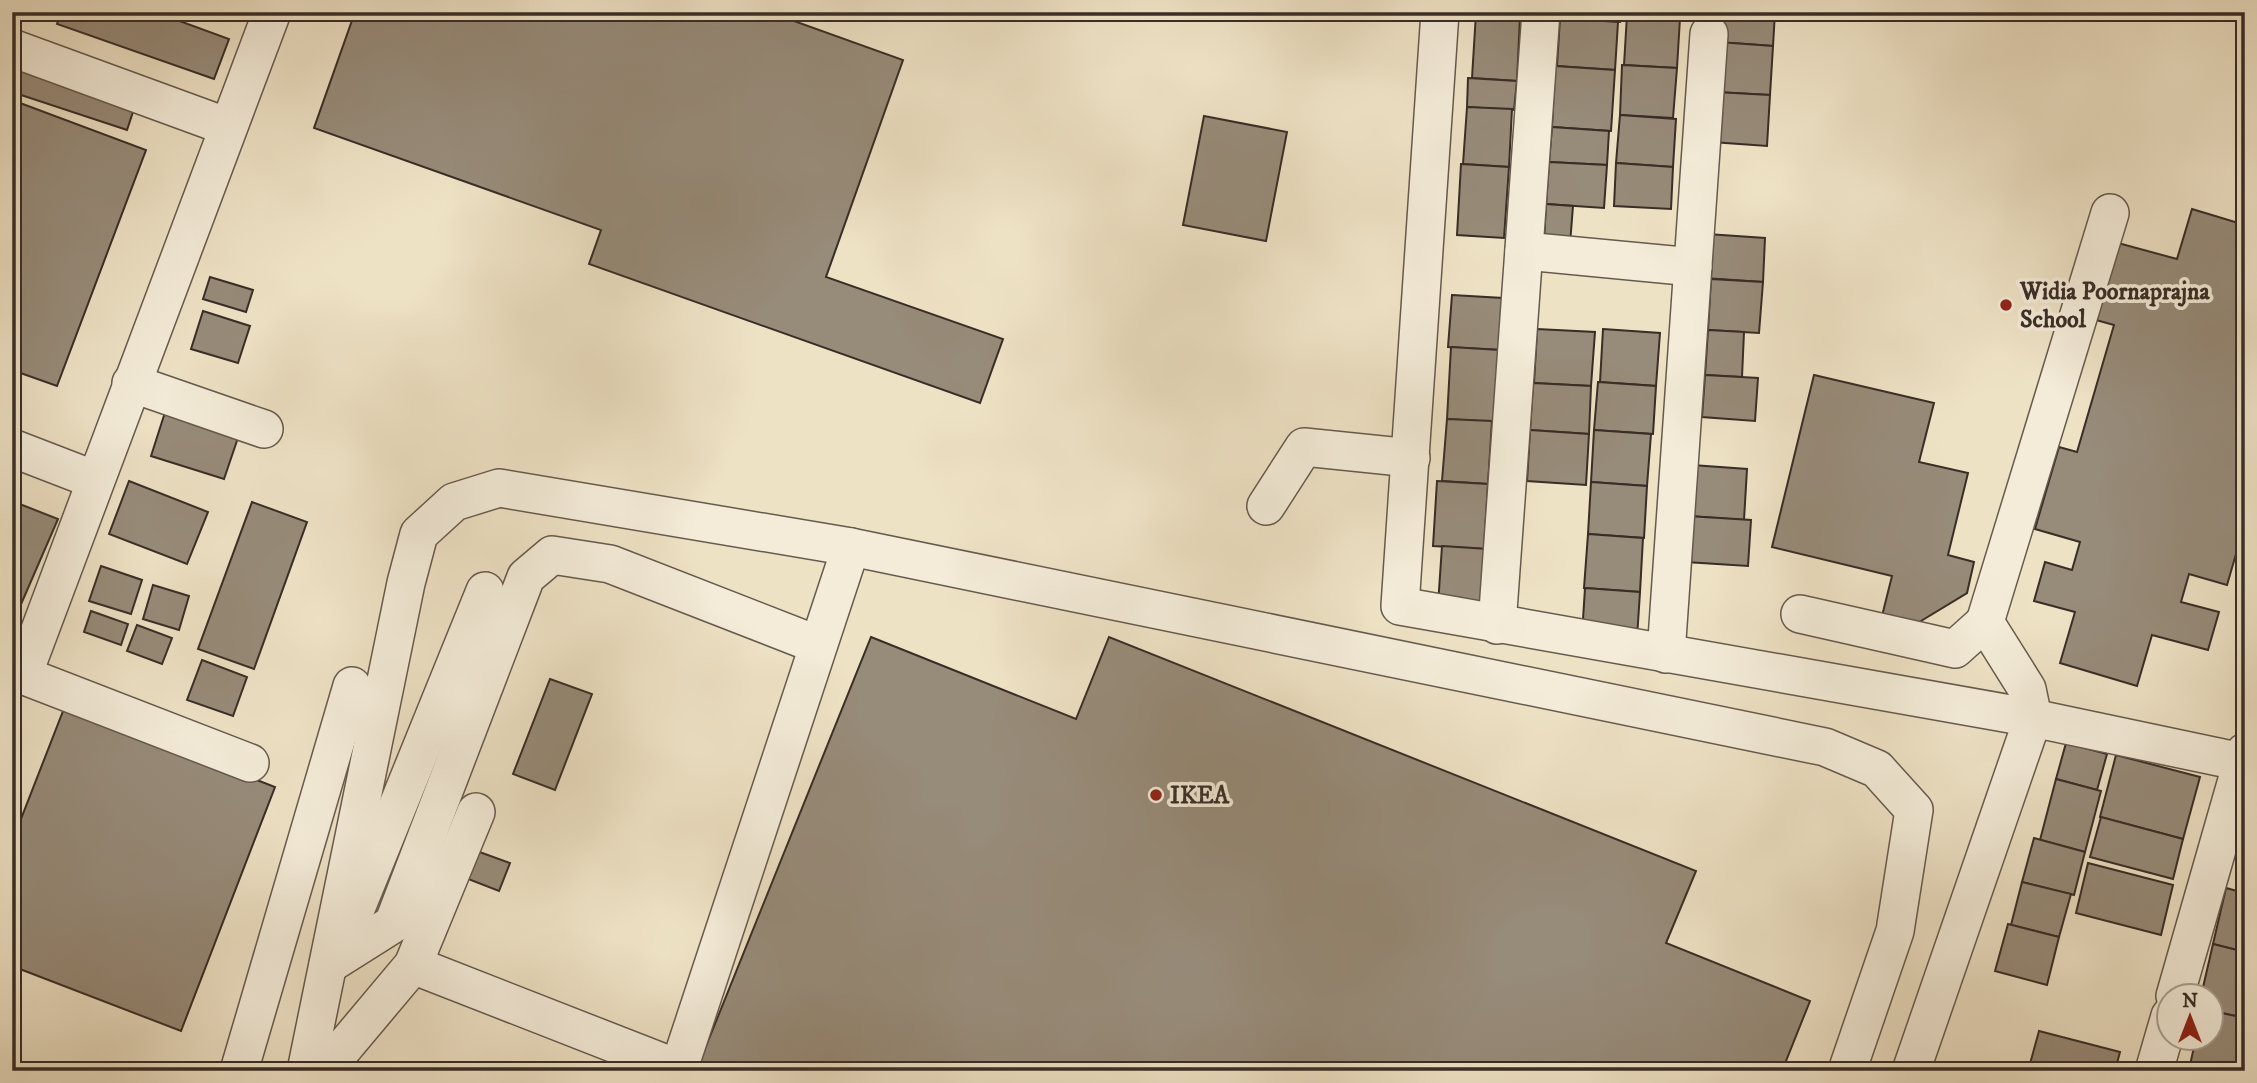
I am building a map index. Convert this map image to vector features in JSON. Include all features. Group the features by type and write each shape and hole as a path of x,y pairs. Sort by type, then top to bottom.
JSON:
{"street":[{"path":"250,763 17,673 95,480 272,12"},
{"path":"1440,12 1400,606 2243,757 2179,982"},
{"path":"1497,625 1541,12"},
{"path":"1666,654 1709,34"},
{"path":"12,48 228,127"},
{"path":"1800,614 1955,649 1985,622 2110,213"},
{"path":"1524,251 1693,267"},
{"path":"131,383 264,429"},
{"path":"1266,506 1304,447 1411,458"},
{"path":"12,448 95,480"},
{"path":"306,1071 406,583 419,534 454,502 499,488 850,548 1825,747 1877,769 1914,810 1895,931 1847,1071"},
{"path":"413,965 678,1070 850,548"},
{"path":"328,965 393,925 526,578 552,555 610,564 818,645"},
{"path":"337,923 357,910 485,591"},
{"path":"1911,1071 2033,718 2027,689 1985,622"},
{"path":"239,1071 352,686"},
{"path":"324,1071 413,965 477,812"},
{"path":"2154,1071 2159,1052"}],"building":[{"path":"61,12 155,12 229,39 214,79 57,24"},
{"path":"355,12 769,12 903,60 826,277 1003,339 980,403 589,264 601,230 314,128"},
{"path":"1560,12 1620,12 1620,22 1560,18"},
{"path":"1718,12 1775,12 1773,46 1717,42"},
{"path":"1476,13 1520,16 1517,81 1472,78"},
{"path":"1627,15 1680,18 1677,68 1624,65"},
{"path":"1560,18 1618,22 1615,70 1557,66"},
{"path":"1718,42 1773,46 1770,95 1715,92"},
{"path":"1622,65 1677,68 1673,118 1620,115"},
{"path":"1555,66 1615,70 1611,131 1552,127"},
{"path":"12,68 134,109 127,130 12,92"},
{"path":"1468,78 1517,81 1514,110 1467,107"},
{"path":"1715,92 1770,95 1767,146 1712,142"},
{"path":"12,100 146,150 57,386 12,370"},
{"path":"1467,107 1512,109 1509,167 1463,164"},
{"path":"1620,115 1676,119 1673,167 1616,163"},
{"path":"1204,116 1287,132 1266,241 1183,225"},
{"path":"1552,127 1609,131 1607,165 1549,162"},
{"path":"1549,162 1607,165 1604,208 1546,204"},
{"path":"1616,163 1673,167 1671,209 1614,206"},
{"path":"1461,164 1509,167 1504,238 1457,235"},
{"path":"1546,204 1573,206 1570,244 1544,242"},
{"path":"2192,209 2245,225 2245,523 2227,585 2189,574 2181,602 2219,612 2208,650 2152,635 2137,686 2060,663 2075,612 2034,601 2045,562 2072,570 2080,542 2035,529 2059,447 2077,452 2114,325 2096,320 2118,243 2177,259"},
{"path":"1707,234 1765,238 1763,282 1704,278"},
{"path":"210,277 253,290 246,312 203,299"},
{"path":"1711,279 1763,282 1759,333 1708,330"},
{"path":"1452,295 1503,298 1500,350 1448,347"},
{"path":"203,311 250,326 238,363 191,349"},
{"path":"1537,329 1595,332 1591,386 1534,383"},
{"path":"1603,329 1660,333 1656,386 1600,382"},
{"path":"1708,330 1744,332 1742,377 1705,375"},
{"path":"1451,347 1500,350 1495,422 1447,419"},
{"path":"1705,375 1758,378 1755,421 1702,417"},
{"path":"1814,375 1934,403 1919,462 1968,473 1948,555 1974,562 1967,593 1916,624 1882,616 1892,576 1772,547"},
{"path":"1598,382 1656,386 1653,434 1594,430"},
{"path":"1533,383 1591,386 1589,434 1530,430"},
{"path":"168,403 242,426 224,479 151,456"},
{"path":"1447,419 1492,421 1488,484 1442,481"},
{"path":"1530,430 1589,434 1586,485 1527,481"},
{"path":"1594,430 1651,434 1647,486 1591,482"},
{"path":"1692,465 1747,469 1744,520 1688,516"},
{"path":"129,481 208,512 187,564 109,534"},
{"path":"1437,481 1488,484 1484,549 1433,546"},
{"path":"1591,482 1647,486 1644,538 1588,534"},
{"path":"12,501 58,519 12,625"},
{"path":"252,502 307,522 254,669 198,649"},
{"path":"1688,516 1751,520 1748,566 1686,562"},
{"path":"1588,534 1643,538 1640,592 1584,588"},
{"path":"1442,546 1488,549 1484,608 1438,605"},
{"path":"101,566 142,580 131,614 89,601"},
{"path":"153,585 189,596 179,630 143,619"},
{"path":"1585,588 1640,592 1637,638 1582,635"},
{"path":"91,611 128,624 121,645 84,632"},
{"path":"137,625 172,638 162,664 127,651"},
{"name":"IKEA","path":"871,637 1076,719 1109,637 1696,871 1666,943 1810,1001 1782,1071 696,1071"},
{"path":"202,660 247,677 233,716 187,700"},
{"path":"550,679 592,694 555,790 513,774"},
{"path":"65,706 275,787 181,1031 12,966 12,842"},
{"path":"2066,743 2107,754 2097,790 2056,779"},
{"path":"2116,755 2200,777 2183,839 2100,817"},
{"path":"2056,779 2101,791 2085,852 2040,840"},
{"path":"2101,817 2183,839 2173,879 2090,857"},
{"path":"2034,838 2085,852 2074,895 2022,882"},
{"path":"474,850 510,863 499,891 463,877"},
{"path":"2088,863 2173,885 2161,935 2076,913"},
{"path":"2022,882 2071,894 2059,937 2011,925"},
{"path":"2226,888 2245,893 2245,952 2213,944"},
{"path":"2008,924 2059,937 2047,985 1995,971"},
{"path":"2213,944 2245,952 2245,1018 2226,1014 2226,982 2204,982"},
{"path":"2226,1014 2245,1018 2245,1071 2217,1071 2190,1065 2193,1052 2226,1052"},
{"path":"2039,1031 2120,1052 2115,1071 2028,1071"}],"place":[{"name":"Widia Poornaprajna School","path":"2006,305"},
{"name":"IKEA","path":"1156,795"}]}
